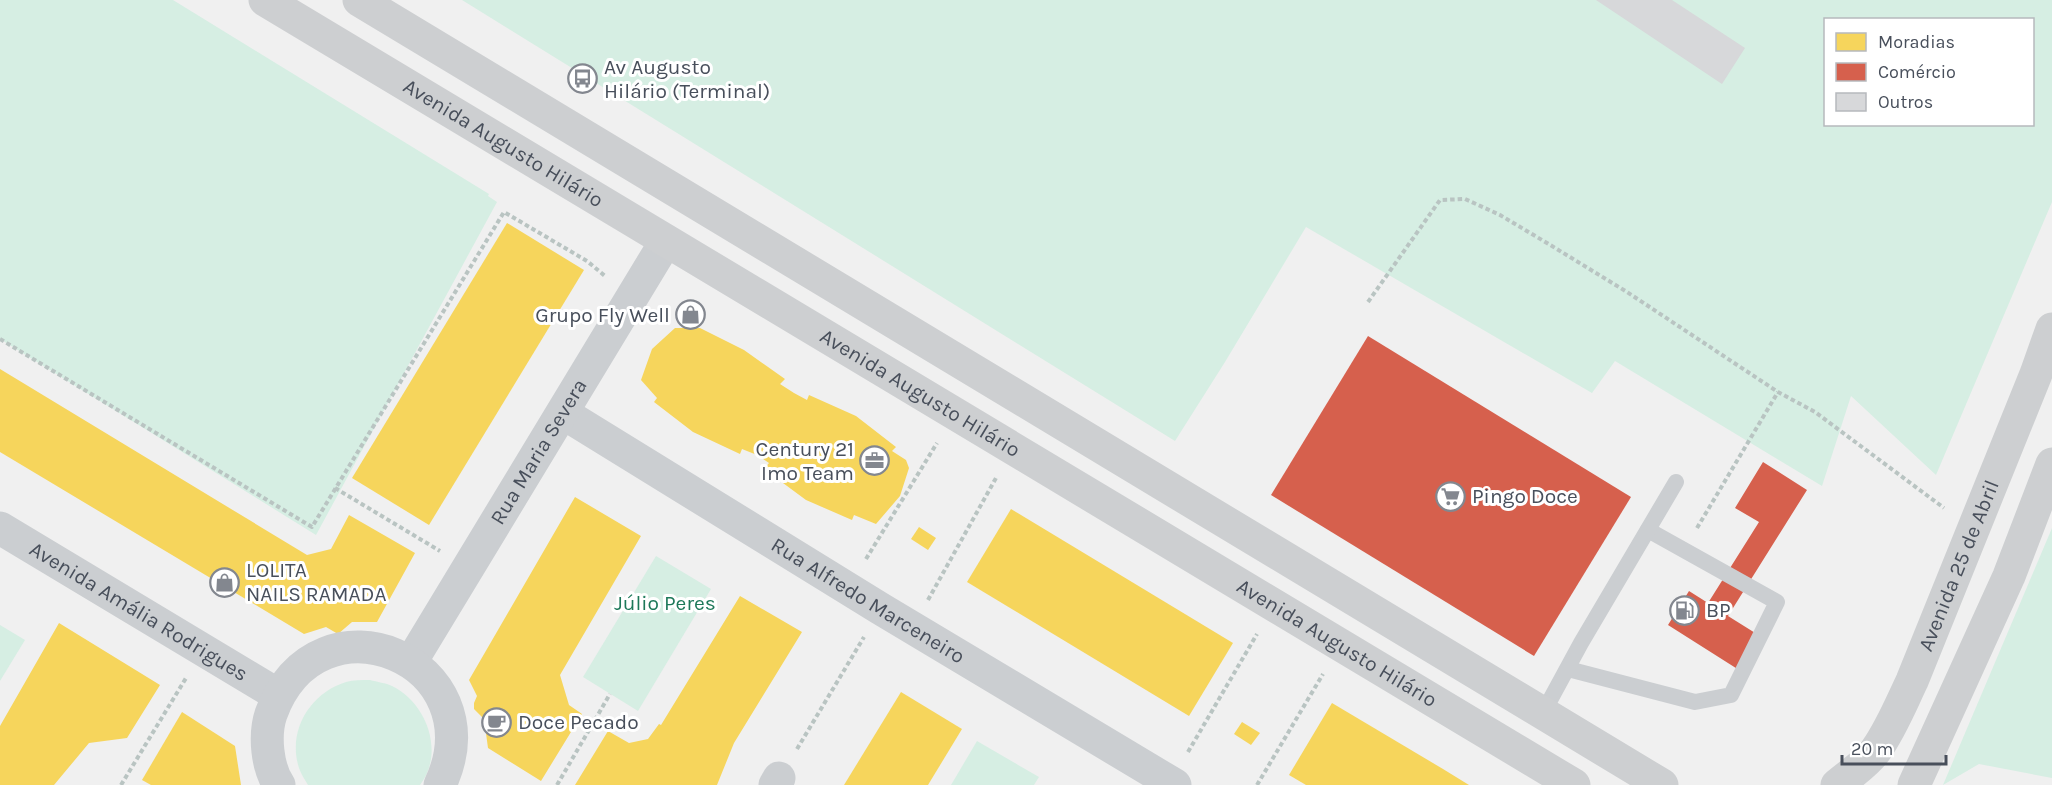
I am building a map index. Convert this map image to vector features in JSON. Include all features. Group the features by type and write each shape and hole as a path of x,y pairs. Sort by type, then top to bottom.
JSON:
{"main road":[{"name":"Avenida Augusto Hilário","path":"265,0 1574,785"},
{"path":"359,0 1662,785"},
{"name":"Avenida 25 de Abril","path":"1837,785 1875,751 1890,727 1916,671 2036,374 2052,328"},
{"path":"1914,785 2009,576 2052,464"}],"street":[{"name":"Rua Maria Severa","path":"411,662 666,241"},
{"name":"Rua Alfredo Marceneiro","path":"563,413 881,609 1173,783"},
{"name":"Avenida Amália Rodrigues","path":"0,528 278,694"},
{"path":"279,785 268,751 268,722 278,694 294,674 314,659 337,649 363,647 387,651 411,662 433,682 447,708 453,736 449,766 440,785"}],"lane":[{"path":"1544,713 1581,644 1676,483"},
{"path":"1568,669 1695,702 1731,695 1777,602 1648,530"}],"path":[{"path":"1368,302 1440,200 1465,199 1500,215 1547,243 1627,292 1778,392 1815,412 1973,530"},
{"path":"0,340 312,527 504,212 587,261 630,299"},
{"path":"1684,550 1778,392"},
{"path":"849,588 955,414"},
{"path":"913,628 1012,448"},
{"path":"335,488 468,567"},
{"path":"1173,783 1275,605"},
{"path":"777,782 881,609"},
{"path":"1257,785 1340,645"},
{"path":"121,785 204,650"},
{"path":"557,785 610,694"}],"green space":[{"path":"0,0 173,0 489,194 488,196 497,202 316,535 0,339"},
{"path":"462,0 2052,0 2052,202 1936,475 1851,396 1822,486 1615,361 1592,393 1306,227 1175,441"},
{"path":"2052,528 2052,778 1979,764 1943,785"},
{"name":"Júlio Peres","path":"656,556 711,589 638,711 583,677"},
{"path":"0,625 25,640 0,681"},
{"path":"370,680 390,685 404,694 423,716 431,744 431,758 420,785 308,785 300,770 296,754 299,727 305,715 312,704 333,687 349,681"},
{"path":"977,741 1039,777 1034,785 951,785"}],"building: Moradias":[{"path":"507,223 584,270 429,525 352,478"},
{"path":"675,328 700,328 744,350 785,379 780,384 794,393 807,400 809,395 856,416 896,447 892,451 906,460 909,468 900,496 876,524 854,515 852,520 806,500 764,469 769,463 757,455 742,449 740,454 693,432 654,402 657,398 641,380 652,349"},
{"path":"0,369 307,555 331,549 349,515 415,553 377,622 352,622 338,634 326,627 304,634 0,452"},
{"path":"575,497 641,536 560,675 569,705 582,714 541,781 488,748 484,719 474,709 477,696 469,680"},
{"path":"1011,509 1233,643 1189,716 967,582"},
{"path":"919,527 936,538 928,550 911,539"},
{"path":"740,596 802,632 734,743 717,785 575,785 608,731 629,743 648,739 659,724 661,725"},
{"path":"59,623 160,685 127,738 89,743 54,785 0,785 0,726"},
{"path":"901,692 962,729 928,785 844,785"},
{"path":"1332,703 1469,785 1306,785 1289,775"},
{"path":"182,712 235,746 241,785 151,785 142,780"},
{"path":"1242,722 1260,733 1251,745 1234,734"}],"building: Comércio":[{"name":"Pingo Doce","path":"1368,336 1631,497 1534,656 1271,495"},
{"path":"1763,462 1807,490 1728,616 1760,636 1739,670 1668,625 1689,591 1708,603 1759,522 1735,508"}],"building: Outros":[{"path":"1596,0 1672,0 1745,48 1722,84"}],"place":[{"name":"Av Augusto Hilário (Terminal)","path":"583,79"},
{"name":"Grupo Fly Well","path":"691,315"},
{"name":"Century 21 Imo Team","path":"875,461"},
{"name":"Pingo Doce","path":"1451,496"},
{"name":"LOLITA NAILS RAMADA","path":"225,582"},
{"name":"BP","path":"1685,610"},
{"name":"Doce Pecado","path":"497,722"}]}
